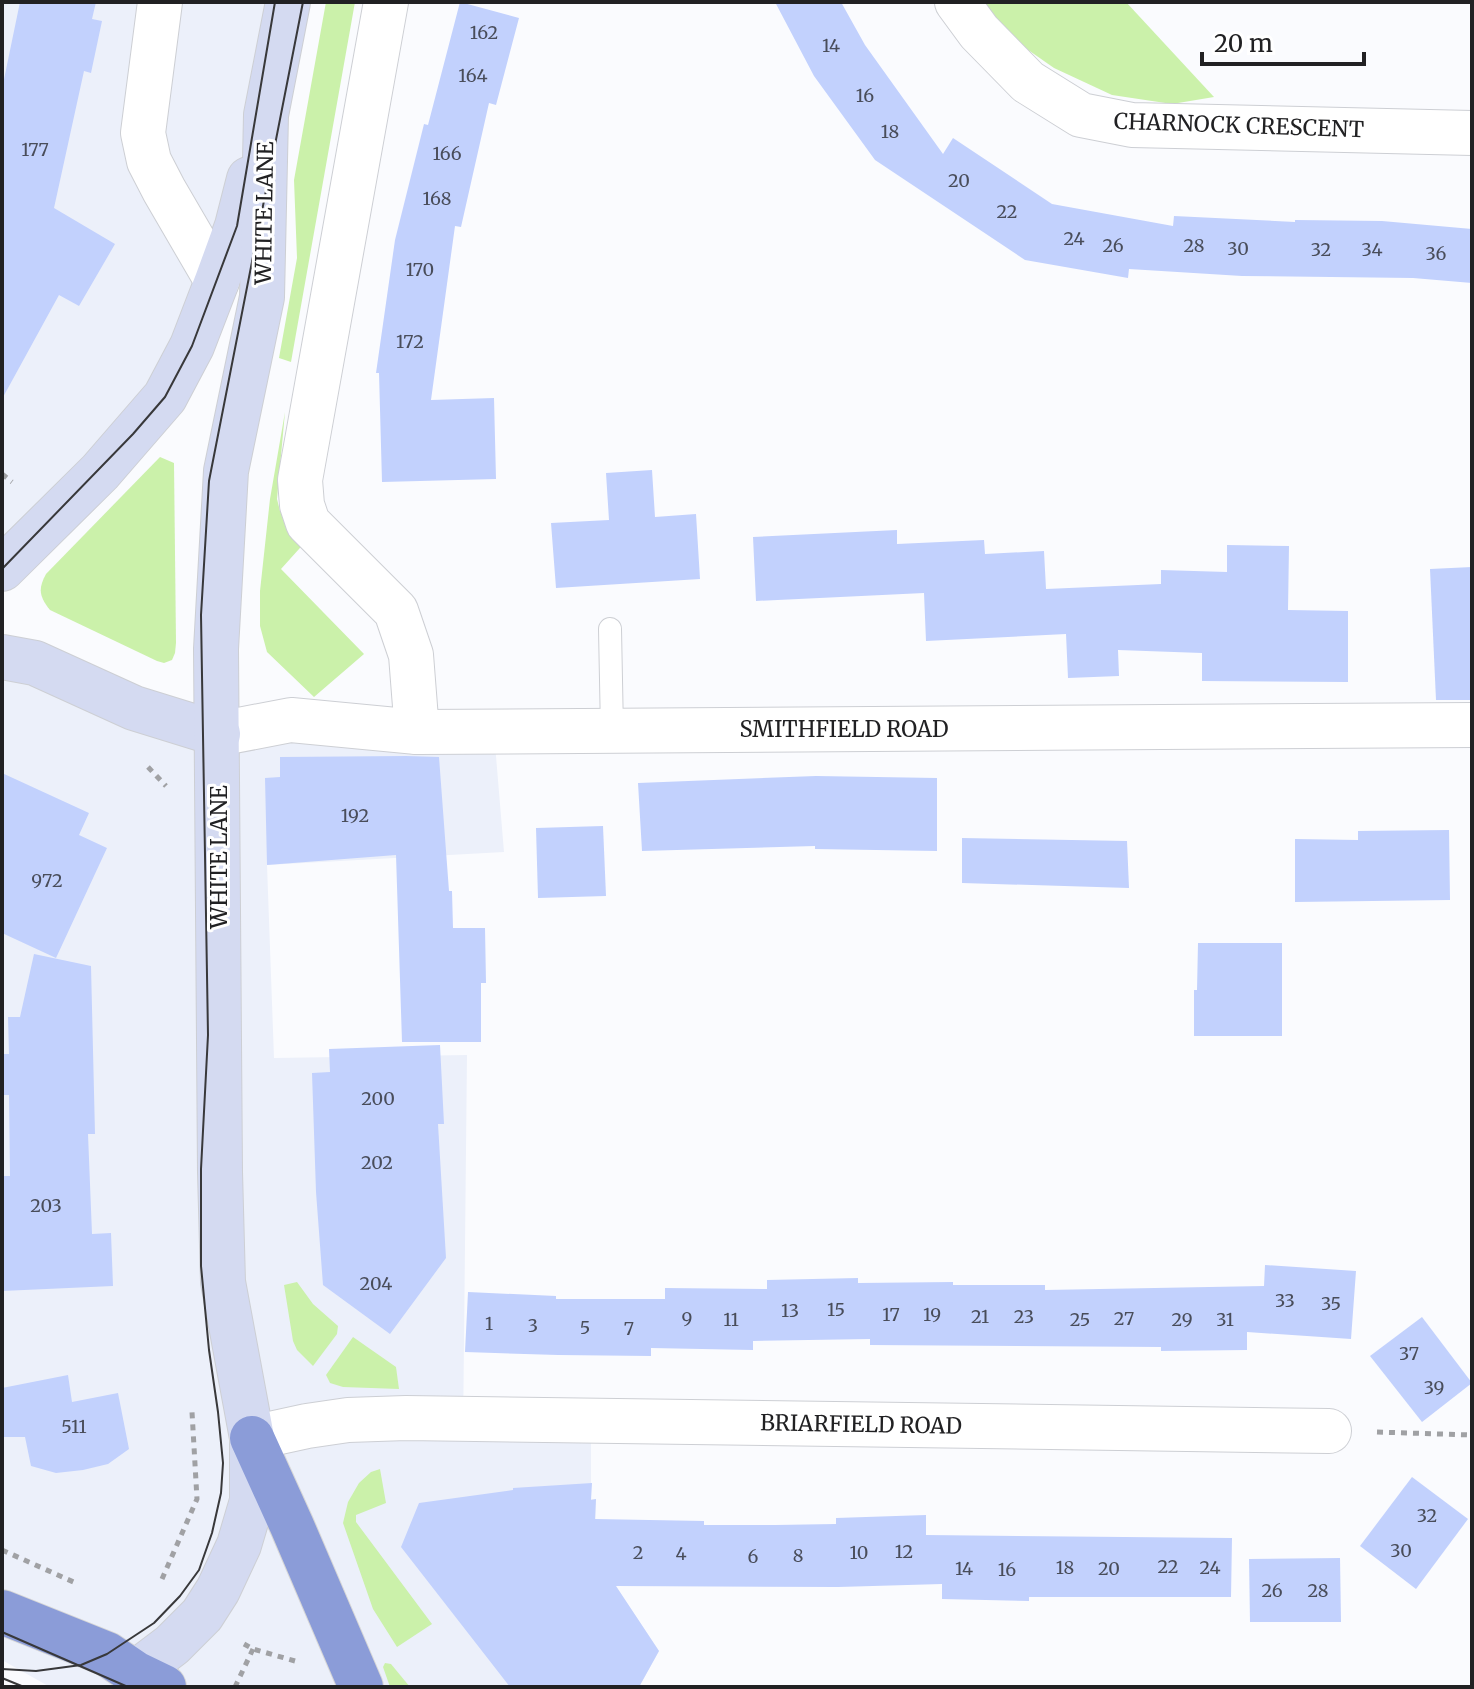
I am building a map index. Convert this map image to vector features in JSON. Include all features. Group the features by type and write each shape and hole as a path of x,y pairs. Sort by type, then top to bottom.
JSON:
{"highway":[{"path":"252,1438 361,1687"},
{"path":"2,1612 107,1654 136,1682"}],"main road":[{"name":"WHITE LANE","path":"136,1682 202,1615 218,1590 239,1545 252,1501 252,1438 223,1282 216,649 226,471 262,297 266,115 288,2"},
{"path":"2,569 100,472 165,397 192,346 237,226 266,115"},
{"path":"2,657 35,663 134,708 218,734"}],"street":[{"name":"WHITE LANE","path":"160,2 143,133 149,161 217,281"},
{"path":"386,2 300,480 302,505 308,523 396,611 411,655 417,732"},
{"name":"CHARNOCK CRESCENT","path":"957,2 979,32 1028,82 1081,115 1132,125 1472,133"},
{"name":"SMITHFIELD ROAD","path":"218,734 291,720 417,732 1472,725"},
{"name":"BRIARFIELD ROAD","path":"252,1438 348,1420 406,1418 1329,1431"}],"lane":[{"path":"610,629 612,731"}],"path":[{"path":"2,474 12,482"},
{"path":"146,765 166,786 169,801"},
{"path":"161,1580 197,1499 192,1411"},
{"path":"1329,1431 1472,1435"},
{"path":"2,1550 89,1589"},
{"path":"243,1643 297,1662"},
{"path":"235,1687 253,1649"}],"shaded area":[{"path":"2,2 288,2 192,346 2,569"},
{"path":"2,657 116,701 494,732 504,852 267,865 274,1058 467,1055 463,1436 591,1437 591,1499 596,1499 595,1555 659,1651 639,1687 50,1687 2,1660"}],"green space":[{"path":"326,2 355,2 291,362 279,358 297,258 294,180"},
{"path":"983,2 1126,2 1214,97 1172,104 1112,95 1054,68 1001,31"},
{"path":"285,412 277,499 280,511 308,539 281,569 364,654 314,697 267,652 260,626 260,591 270,499"},
{"path":"160,457 174,463 176,643 172,660 164,663 50,610 41,592 46,574"},
{"path":"297,1282 313,1304 338,1326 337,1334 313,1366 297,1350 293,1341 284,1285"},
{"path":"353,1337 396,1367 399,1389 343,1387 330,1383 326,1375"},
{"path":"380,1469 386,1503 356,1515 356,1522 432,1624 397,1647 373,1609 343,1523 348,1502 359,1483 371,1472"},
{"path":"385,1663 391,1664 410,1687 390,1687 383,1667"}],"building":[{"path":"20,2 96,2 92,19 102,21 91,73 84,71 54,208 115,244 79,306 59,295 2,399 2,89"},
{"path":"460,2 519,18 496,105 489,103 461,227 455,226 431,400 494,398 496,479 382,482 379,373 376,373 395,240 424,124 428,125"},
{"path":"775,2 841,2 865,45 943,154 953,138 1052,204 1173,226 1174,216 1295,222 1382,221 1472,229 1472,283 1413,278 1242,276 1129,269 1128,278 1025,260 875,160 814,76"},
{"path":"652,470 655,517 696,514 700,579 556,588 551,523 609,520 606,473"},
{"path":"897,530 897,544 984,540 985,554 1044,551 1046,589 1161,584 1161,570 1227,572 1227,545 1289,546 1288,610 1348,611 1348,682 1202,681 1202,653 1118,650 1119,676 1068,678 1066,634 926,641 924,593 756,601 753,537"},
{"path":"1472,567 1472,700 1436,700 1430,569"},
{"path":"280,757 439,757 453,928 485,928 486,983 481,983 481,1042 402,1042 396,855 267,865 265,778 280,777"},
{"path":"2,773 89,813 79,835 107,848 56,958 2,933"},
{"path":"816,776 937,778 937,851 815,849 815,846 642,851 638,783"},
{"path":"603,826 606,896 538,898 536,828"},
{"path":"1449,830 1450,900 1295,902 1295,839 1358,840 1358,831"},
{"path":"962,838 1127,841 1129,888 962,883"},
{"path":"1198,943 1282,943 1282,1036 1194,1036"},
{"path":"34,954 91,966 95,1134 88,1134 92,1234 111,1233 113,1286 2,1291 2,1176 10,1176 9,1095 2,1095 2,1054 9,1054 8,1017 20,1017"},
{"path":"440,1045 444,1124 438,1124 446,1258 390,1334 323,1285 312,1073 330,1072 329,1049"},
{"path":"1265,1265 1356,1271 1351,1339 1247,1332 1247,1350 870,1345 870,1339 753,1341 753,1350 651,1348 651,1356 465,1352 468,1292 556,1296 556,1299 665,1299 665,1288 767,1289 767,1280 858,1278 858,1283 1045,1285 1045,1290 1264,1286"},
{"path":"1422,1317 1472,1383 1422,1422 1370,1356"},
{"path":"68,1375 72,1402 118,1393 129,1449 108,1464 56,1473 31,1466 25,1437 2,1437 2,1388"},
{"path":"1412,1477 1468,1519 1416,1589 1360,1546"},
{"path":"592,1483 591,1500 596,1499 595,1519 775,1525 836,1524 836,1518 926,1515 926,1535 1232,1538 1231,1597 1029,1597 1029,1601 942,1599 942,1584 616,1586 659,1651 639,1687 510,1687 401,1547 419,1503 513,1488"},
{"path":"1340,1558 1341,1622 1250,1622 1249,1559"}],"tram line":[{"path":"2,569 165,397 192,346 237,226 275,2"},
{"path":"2,1669 36,1671 81,1665 107,1654 154,1623 199,1570 221,1493 223,1463 201,1266 201,1169 208,1035 201,615 209,481 303,2"},
{"path":"2,1632 128,1687"},
{"path":"2,1678 24,1687"}]}
